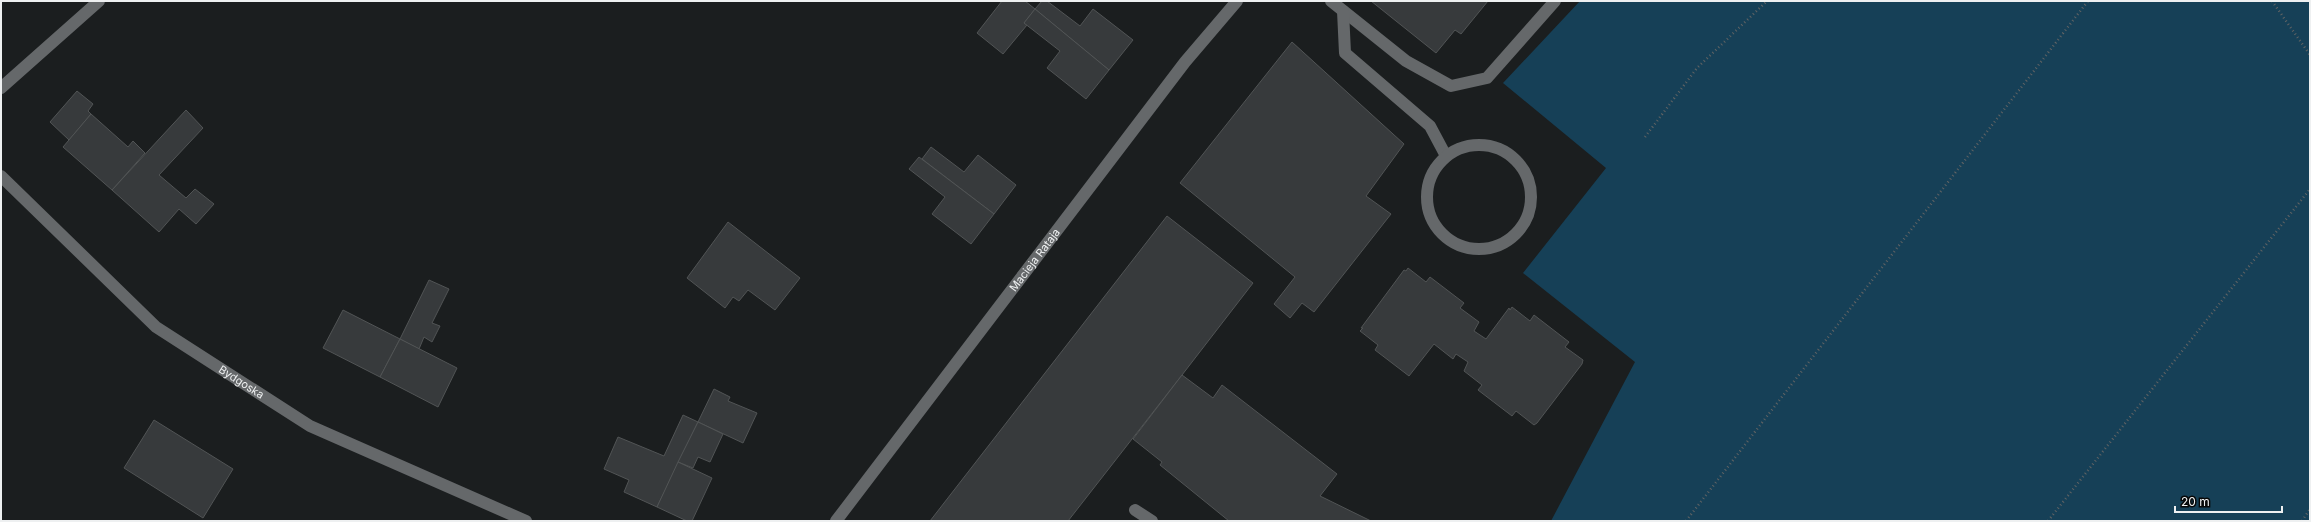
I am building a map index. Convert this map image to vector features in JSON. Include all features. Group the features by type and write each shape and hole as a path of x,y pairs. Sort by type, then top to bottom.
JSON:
{"street":[{"path":"1,88 99,1"},
{"name":"Macieja Rataja","path":"836,521 1185,62 1237,1"},
{"path":"1331,1 1406,61 1451,86 1487,78 1555,1"},
{"path":"1342,11 1345,53 1430,126 1446,156"},
{"path":"1477,144 1494,146 1509,153 1521,165 1530,180 1532,196 1530,212 1522,228 1508,241 1492,248 1474,249 1456,244 1438,229 1431,219 1427,201 1428,183 1435,168 1446,156 1461,148 1477,144"},
{"name":"Bydgoska","path":"1,176 20,197 163,331 310,426 526,521"},
{"path":"1136,510 1152,521"}],"path":[{"path":"1645,137 1697,68 1767,1"},
{"path":"1686,521 2088,1"},
{"path":"2272,1 2310,55"},
{"path":"2048,521 2310,189"},
{"path":"2302,521 2310,509"}],"shaded area":[{"path":"1580,1 2310,1 2310,521 1551,521 1635,362 1523,273 1606,168 1503,83"}],"building":[{"path":"1002,1 1025,1 1035,9 1024,23 1027,25 1003,54 977,33"},
{"path":"1042,1 1047,1 1080,26 1093,9 1133,40 1109,70 1035,9"},
{"path":"1371,1 1488,1 1461,34 1455,30 1436,53"},
{"path":"1035,9 1109,70 1086,99 1047,68 1060,51 1024,23"},
{"path":"1292,42 1404,144 1366,196 1391,214 1314,312 1302,303 1290,318 1274,304 1295,277 1180,183"},
{"path":"77,91 93,104 88,111 91,114 69,140 50,122"},
{"path":"186,110 203,128 159,175 186,198 195,189 214,204 196,224 179,209 159,232 112,190"},
{"path":"91,114 128,147 133,141 145,153 112,190 63,147"},
{"path":"931,147 964,172 978,155 1016,185 994,214 922,159"},
{"path":"919,157 994,214 971,244 932,214 945,197 909,169"},
{"path":"1167,216 1253,283 1182,375 1068,521 930,521"},
{"path":"728,222 800,278 775,310 748,290 739,301 733,297 725,308 687,278"},
{"path":"1408,268 1426,282 1430,277 1464,303 1460,308 1479,322 1474,331 1486,339 1509,308 1510,310 1512,307 1530,321 1534,315 1569,342 1565,347 1583,360 1582,364 1537,423 1534,425 1516,411 1512,416 1478,390 1482,385 1464,371 1468,362 1456,354 1453,359 1434,344 1409,376 1375,350 1378,345 1360,331 1363,328 1361,328 1404,270 1406,271"},
{"path":"429,280 449,289 432,323 440,326 432,342 424,337 419,349 400,339"},
{"path":"343,310 400,339 380,377 323,348"},
{"path":"400,339 457,368 438,407 380,377"},
{"path":"1182,375 1213,398 1222,385 1337,474 1320,496 1371,521 1229,521 1160,465 1162,462 1133,439"},
{"path":"714,389 730,397 728,401 757,413 743,443 698,422"},
{"path":"683,415 698,422 657,507 624,492 629,480 604,469 618,437 664,456"},
{"path":"154,420 233,469 203,518 124,468"},
{"path":"698,422 723,434 710,462 698,457 693,468 678,462"},
{"path":"678,462 712,478 692,521 687,521 657,507"}]}
